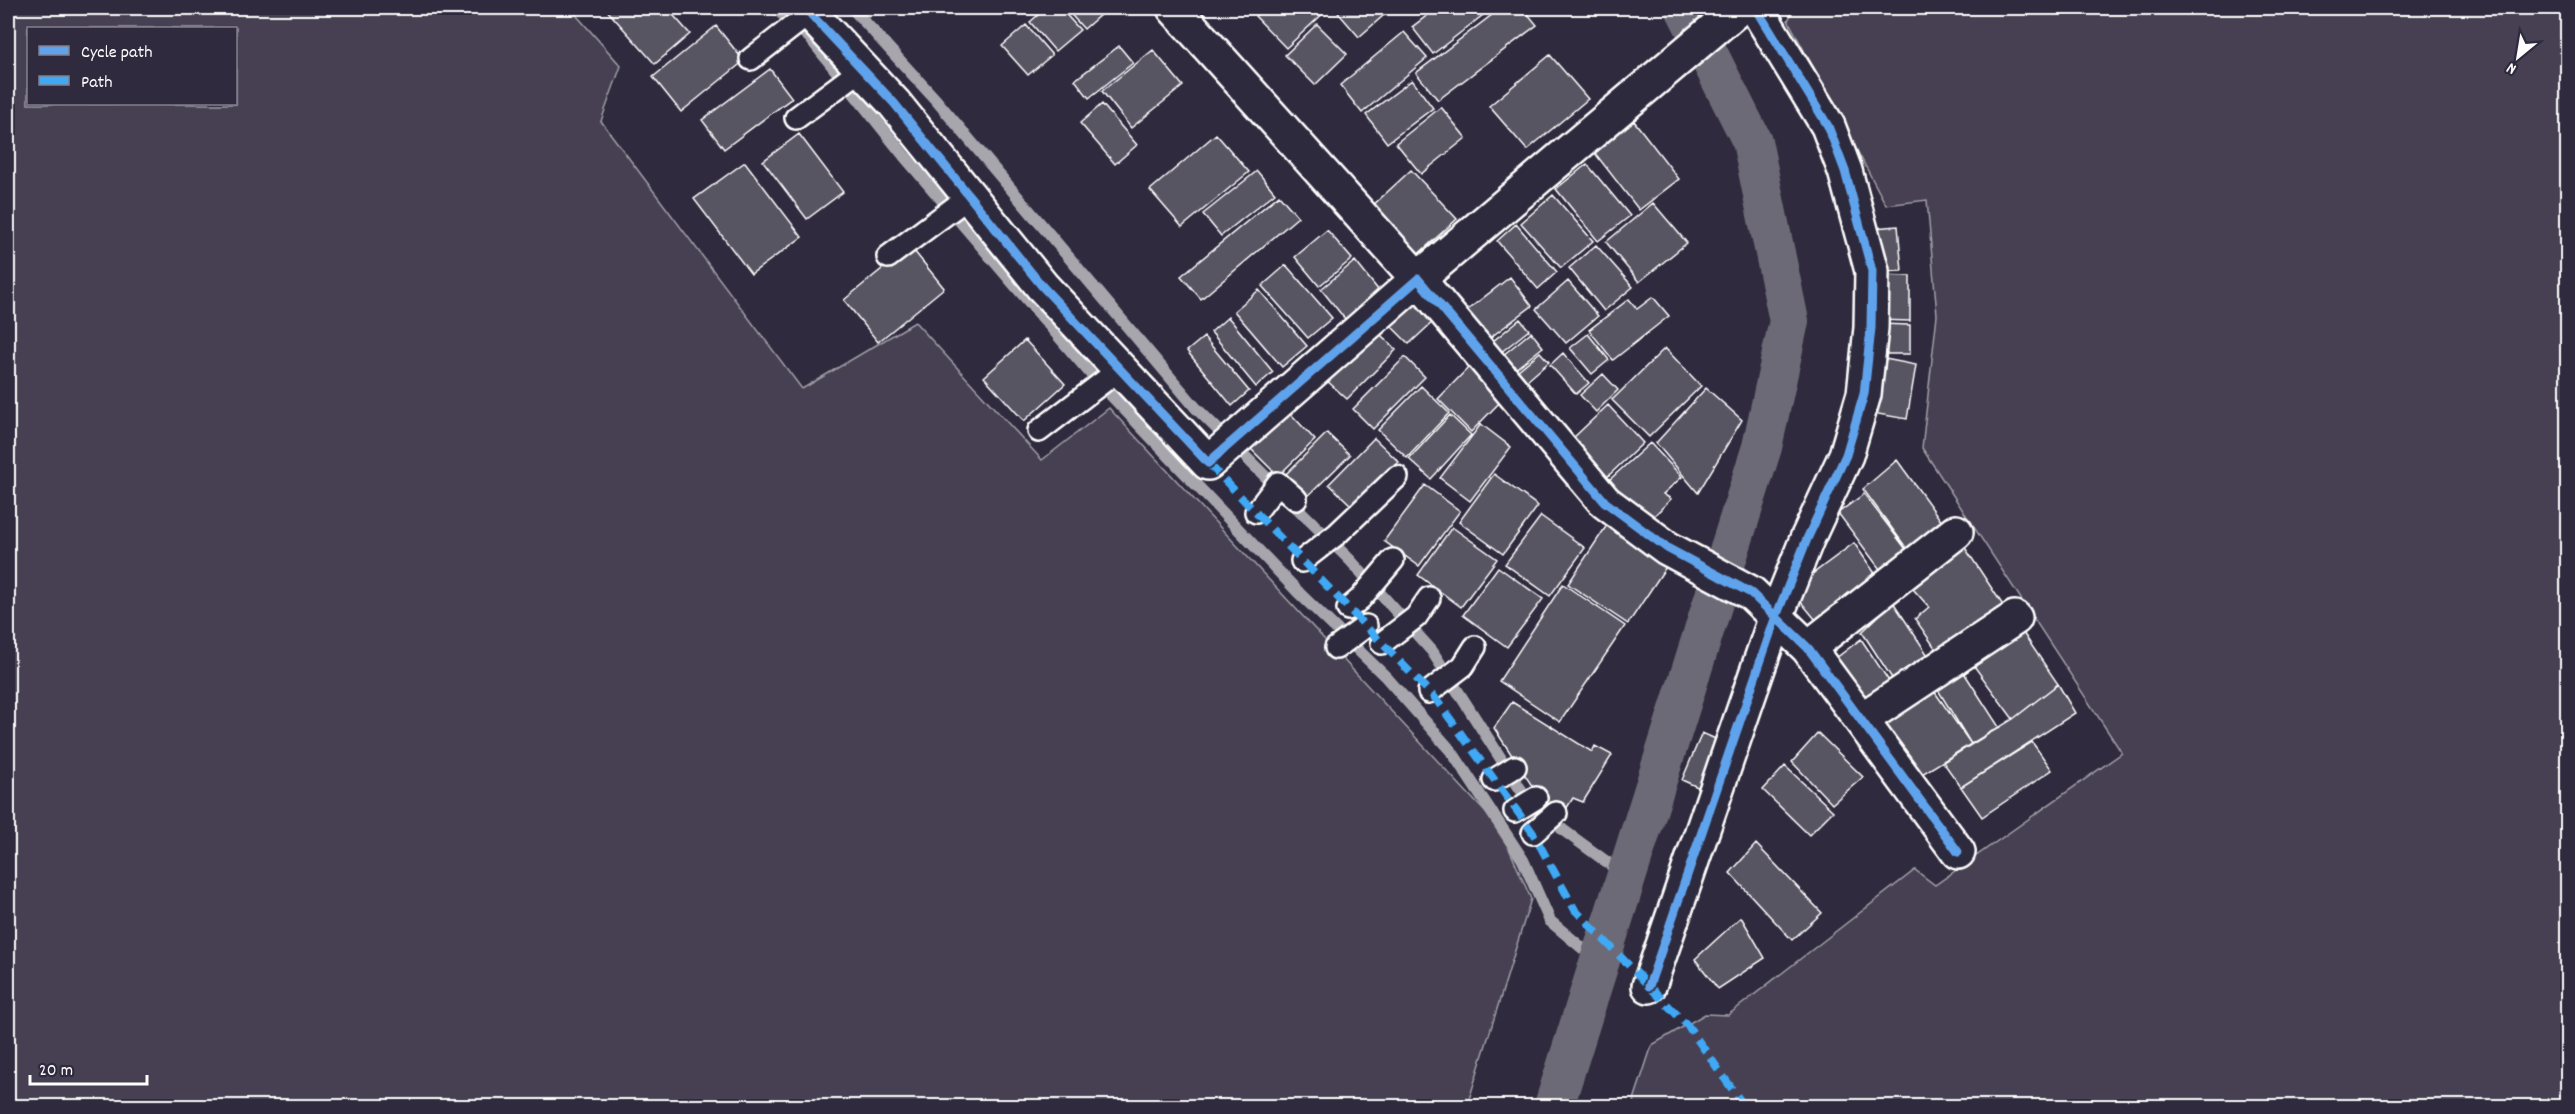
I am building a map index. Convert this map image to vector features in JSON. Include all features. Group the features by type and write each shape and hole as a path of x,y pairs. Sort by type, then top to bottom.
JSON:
{"street":[{"path":"1174,8 1418,279 1605,502 1667,548 1751,593 1775,619 1808,648 1958,852"},
{"path":"801,19 894,103 966,200 1117,372 1208,463 1643,86 1742,10 1828,126 1845,171 1872,271 1864,394 1846,455 1807,539 1775,619 1648,986"},
{"path":"1808,648 1956,532"},
{"path":"1861,720 2015,618"}],"lane":[{"path":"751,59 801,19"},
{"path":"796,118 857,72"},
{"path":"888,257 966,200"},
{"path":"1039,431 1117,372"},
{"path":"1307,557 1337,534 1397,477"},
{"path":"1259,507 1278,483 1296,499"},
{"path":"1354,604 1387,567"},
{"path":"1386,639 1416,617 1429,597"},
{"path":"1338,646 1363,628"},
{"path":"1433,688 1463,666 1475,647"},
{"path":"1534,832 1555,814"}],"shaded area":[{"path":"8,8 570,8 621,66 601,121 802,389 915,322 1042,460 1109,408 1500,828 1531,899 1467,1106 8,1106"},
{"path":"1795,8 2567,8 2567,1106 1632,1106 1652,1045 1705,1014 1728,1015 1915,870 1935,885 2122,753 1922,448 1937,315 1927,200 1886,205 1788,20"}],"building":[{"path":"605,8 667,8 690,34 655,64"},
{"path":"1046,8 1060,8 1080,30 1055,51 1030,22"},
{"path":"1065,8 1108,8 1084,29"},
{"path":"1264,8 1329,8 1286,48 1255,16"},
{"path":"1334,8 1392,8 1359,37"},
{"path":"1437,8 1492,8 1433,54 1412,27"},
{"path":"1501,8 1523,8 1537,25 1438,100 1416,73"},
{"path":"1317,24 1347,54 1315,85 1285,55"},
{"path":"1026,25 1052,55 1028,75 1002,46"},
{"path":"716,26 744,61 681,112 653,77"},
{"path":"1404,32 1427,58 1362,113 1340,85"},
{"path":"1119,46 1133,63 1089,98 1075,80"},
{"path":"1153,50 1183,86 1131,128 1102,91"},
{"path":"1550,55 1588,99 1527,150 1489,106"},
{"path":"770,69 792,98 724,149 702,120"},
{"path":"1412,80 1433,108 1387,143 1366,115"},
{"path":"1102,104 1137,145 1115,164 1080,123"},
{"path":"1441,107 1466,138 1421,174 1396,143"},
{"path":"1634,121 1679,179 1639,210 1594,152"},
{"path":"799,134 843,192 807,219 763,161"},
{"path":"1216,134 1249,172 1182,227 1150,190"},
{"path":"745,162 802,237 751,274 694,199"},
{"path":"1587,164 1630,216 1598,241 1556,189"},
{"path":"1411,170 1457,219 1415,257 1370,208"},
{"path":"1257,171 1275,193 1221,236 1203,214"},
{"path":"1279,195 1298,217 1201,299 1181,276"},
{"path":"1553,195 1593,241 1561,268 1521,223"},
{"path":"1653,203 1687,243 1639,282 1606,242"},
{"path":"1516,224 1557,272 1538,289 1497,241"},
{"path":"1898,226 1902,271 1878,272 1874,228"},
{"path":"1327,230 1352,259 1319,286 1295,257"},
{"path":"1596,245 1633,287 1604,311 1569,268"},
{"path":"910,246 944,288 878,342 844,300"},
{"path":"1355,261 1379,291 1345,319 1321,289"},
{"path":"1286,265 1332,318 1308,338 1262,286"},
{"path":"1877,275 1910,276 1910,321 1877,320"},
{"path":"1510,277 1532,306 1487,340 1465,312"},
{"path":"1568,281 1598,316 1566,343 1536,309"},
{"path":"1259,290 1307,346 1282,367 1234,311"},
{"path":"1653,297 1669,316 1613,360 1589,330 1629,299 1637,309"},
{"path":"1416,298 1436,319 1409,344 1389,324"},
{"path":"1228,317 1273,372 1256,387 1211,332"},
{"path":"1520,319 1529,330 1495,357 1487,346"},
{"path":"1879,324 1910,325 1910,354 1879,354"},
{"path":"1375,329 1396,350 1347,399 1325,379"},
{"path":"1531,332 1543,347 1509,374 1497,360"},
{"path":"1588,334 1609,360 1592,374 1570,348"},
{"path":"1204,337 1249,391 1232,406 1187,351"},
{"path":"1025,340 1065,384 1024,421 984,377"},
{"path":"1665,348 1701,386 1649,437 1612,400"},
{"path":"1540,352 1549,362 1520,387 1511,376"},
{"path":"1563,353 1589,383 1576,394 1550,365"},
{"path":"1405,357 1425,377 1373,429 1353,409"},
{"path":"1875,357 1916,365 1907,419 1866,412"},
{"path":"1469,367 1502,400 1471,432 1438,399"},
{"path":"1603,374 1618,390 1596,412 1580,395"},
{"path":"1421,386 1449,413 1407,458 1378,430"},
{"path":"1706,388 1742,420 1698,493 1656,443"},
{"path":"1608,405 1643,443 1606,478 1571,440"},
{"path":"1289,412 1315,440 1278,476 1251,449"},
{"path":"1450,415 1471,435 1431,479 1409,459"},
{"path":"1481,424 1511,447 1470,501 1440,478"},
{"path":"1327,433 1350,455 1304,500 1282,478"},
{"path":"1374,438 1399,462 1354,508 1329,484"},
{"path":"1650,443 1682,477 1663,494 1671,499 1649,521 1607,482"},
{"path":"1897,460 1950,533 1913,557 1863,489"},
{"path":"1494,474 1538,506 1503,554 1459,522"},
{"path":"1425,485 1460,511 1419,566 1384,541"},
{"path":"1864,494 1912,557 1885,576 1838,513"},
{"path":"1541,516 1585,548 1550,596 1505,564"},
{"path":"1609,522 1670,561 1628,624 1568,584"},
{"path":"1452,527 1497,559 1461,607 1418,575"},
{"path":"1958,537 2008,613 1940,655 1915,619 1929,607 1905,580"},
{"path":"1854,543 1881,582 1820,625 1791,590"},
{"path":"1498,567 1543,599 1507,647 1463,615"},
{"path":"1563,584 1625,626 1560,722 1499,681"},
{"path":"1893,602 1933,663 1897,686 1862,632"},
{"path":"2021,630 2058,684 2013,719 1974,666"},
{"path":"1861,639 1895,690 1862,713 1827,665"},
{"path":"1961,668 1999,727 1971,744 1935,685"},
{"path":"2058,684 2075,713 1961,787 1943,762 2013,719"},
{"path":"1932,688 1971,744 1909,782 1871,729"},
{"path":"1512,702 1592,752 1595,746 1612,755 1583,802 1573,798 1563,814 1540,798 1494,728"},
{"path":"1702,733 1720,741 1702,789 1682,780"},
{"path":"1818,733 1863,777 1832,804 1792,762"},
{"path":"2032,742 2052,770 1982,817 1961,787"},
{"path":"1785,766 1833,811 1809,835 1763,790"},
{"path":"1756,844 1822,913 1792,940 1730,873"},
{"path":"1741,917 1765,958 1718,989 1695,959"}],"waterway":[{"path":"775,8 810,38 905,157 1091,374 1300,594 1386,677 1452,752 1523,860 1550,921 1599,962"},
{"path":"852,8 936,100 1196,408 1350,560 1432,651 1521,790 1563,830 1626,876"},
{"path":"1554,1106 1762,447 1789,321 1752,141 1685,8"}],"marked path":[{"path":"1208,463 1435,698 1533,833 1575,910 1688,1026 1744,1106"}],"cycle path":[{"path":"805,8 894,103 1042,286 1208,463 1418,279 1605,502 1667,548 1751,593 1808,648 1958,852"},
{"path":"1649,986 1775,619 1807,539 1846,455 1864,394 1871,328 1872,271 1845,171 1828,126 1756,8"}]}
